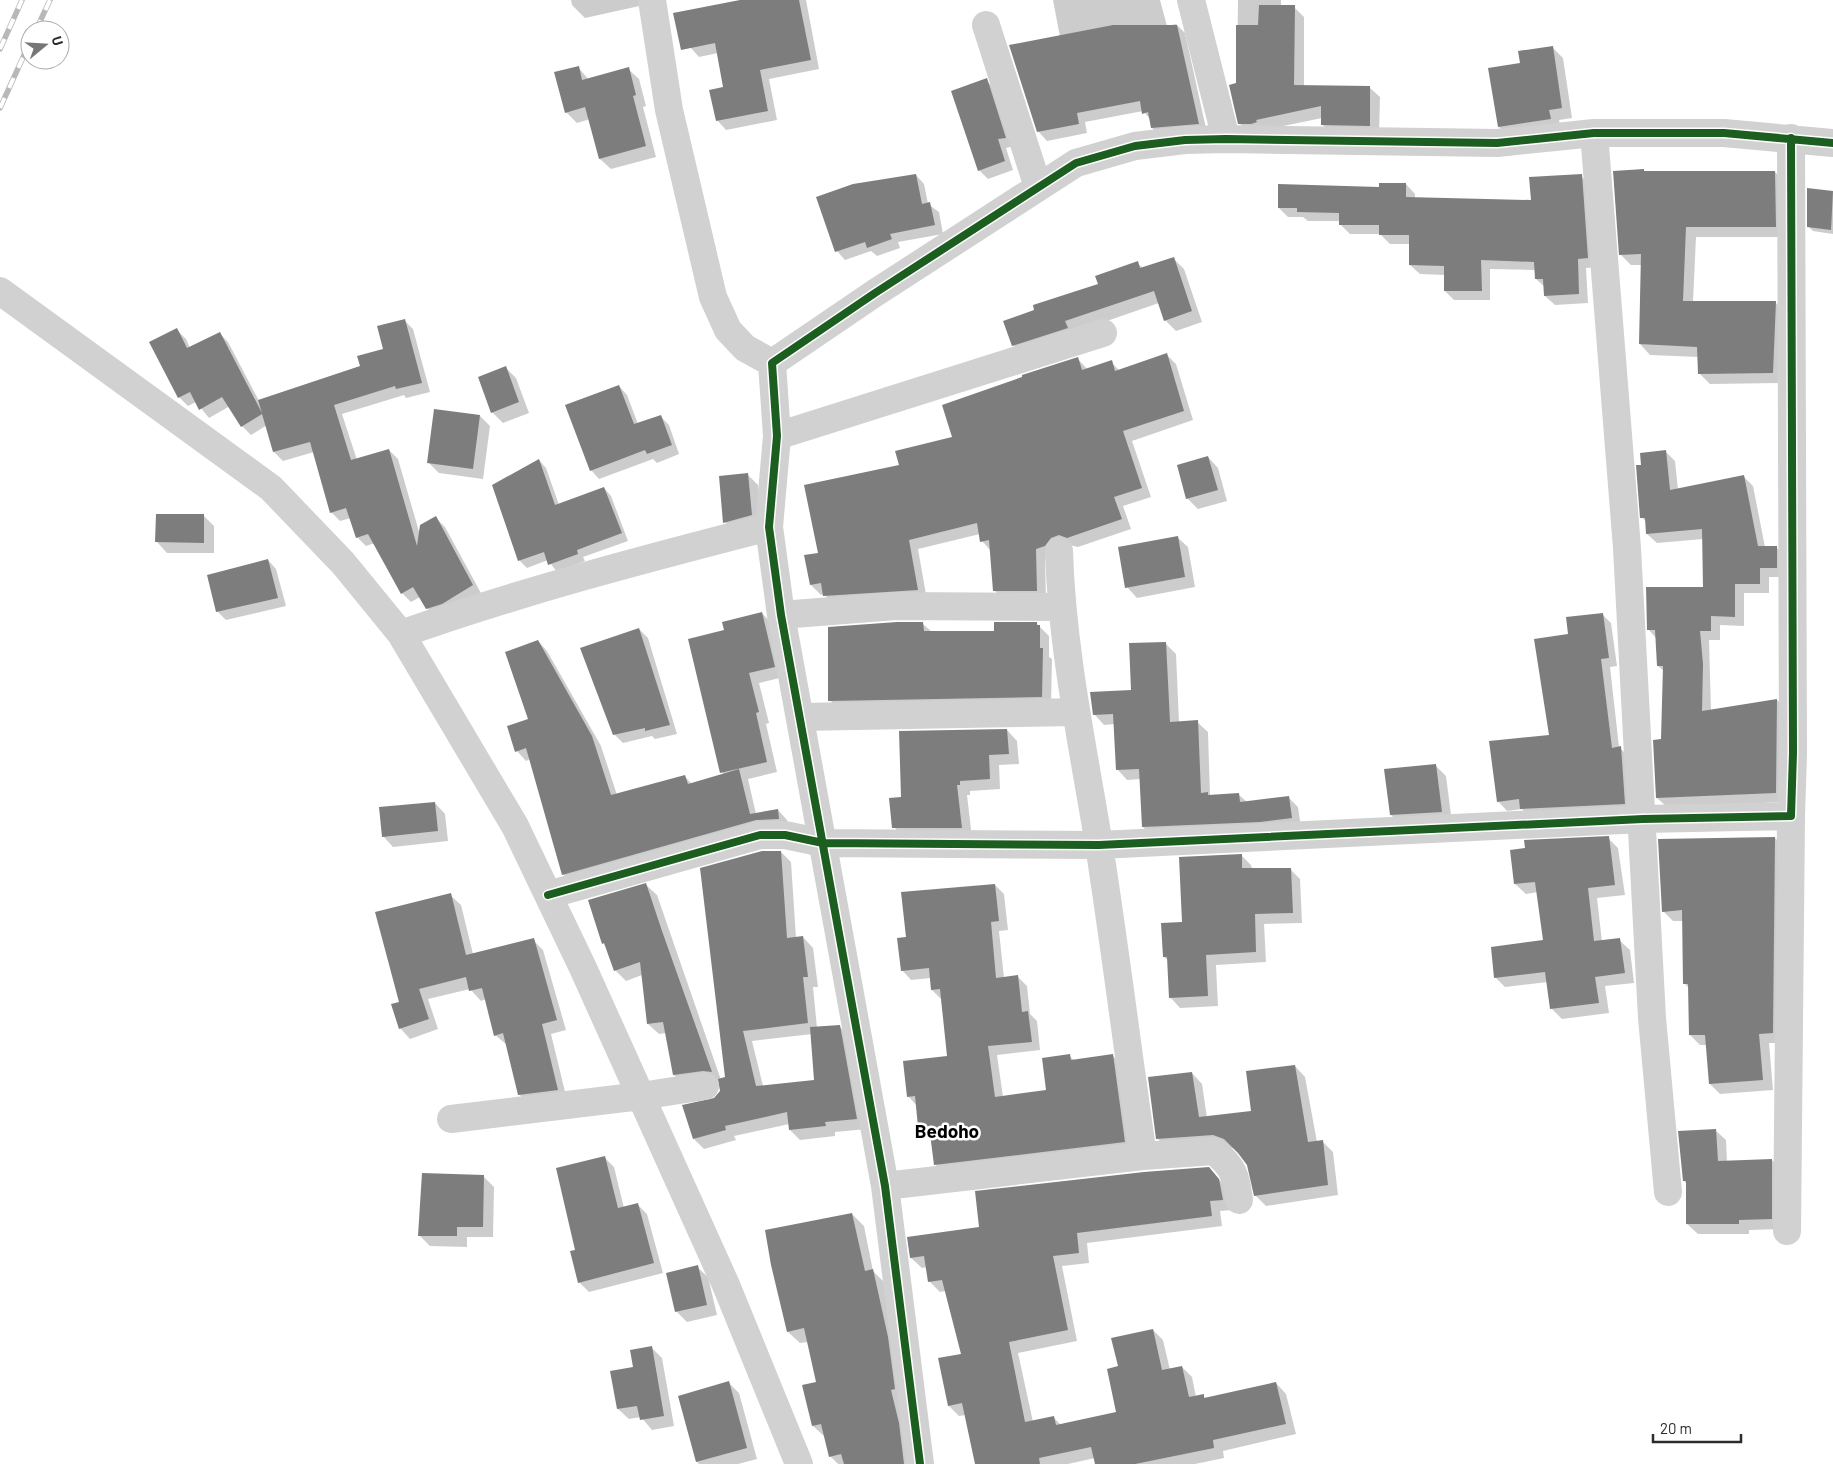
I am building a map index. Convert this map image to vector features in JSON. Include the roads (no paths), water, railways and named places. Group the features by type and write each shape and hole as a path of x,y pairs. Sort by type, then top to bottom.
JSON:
{"street":[{"path":"652,0 669,110 713,297 728,330 745,348 772,363"},
{"path":"1191,0 1226,139"},
{"path":"986,25 1038,187"},
{"path":"772,363 1076,163 1135,146 1185,140 1226,139 1497,143 1594,133 1724,133 1791,138 1833,144"},
{"path":"1594,133 1627,548 1652,1018 1668,1192"},
{"path":"1787,1231 1791,816 1794,753 1791,138"},
{"path":"0,291 271,488 343,563 401,634 515,826 641,1096 726,1285 799,1464"},
{"path":"777,436 1103,333"},
{"path":"772,363 777,436 769,527 781,615 802,717 884,1186 920,1464"},
{"path":"401,634 464,611 590,574 769,527"},
{"path":"1059,551 1061,607 1076,712 1099,845 1143,1156"},
{"path":"781,615 896,606 1061,607"},
{"path":"802,717 1076,712"},
{"path":"548,895 760,835 785,835 823,843 1099,845 1642,819 1791,816"},
{"path":"451,1119 641,1096 704,1086"},
{"path":"884,1186 1143,1156 1214,1152 1225,1160 1236,1175 1239,1200"}],"railway":[{"path":"0,49 22,0"},
{"path":"41,20 50,0"},
{"path":"0,108 20,64"}],"district":[{"name":"Bedoho","path":"947,1130"}]}
